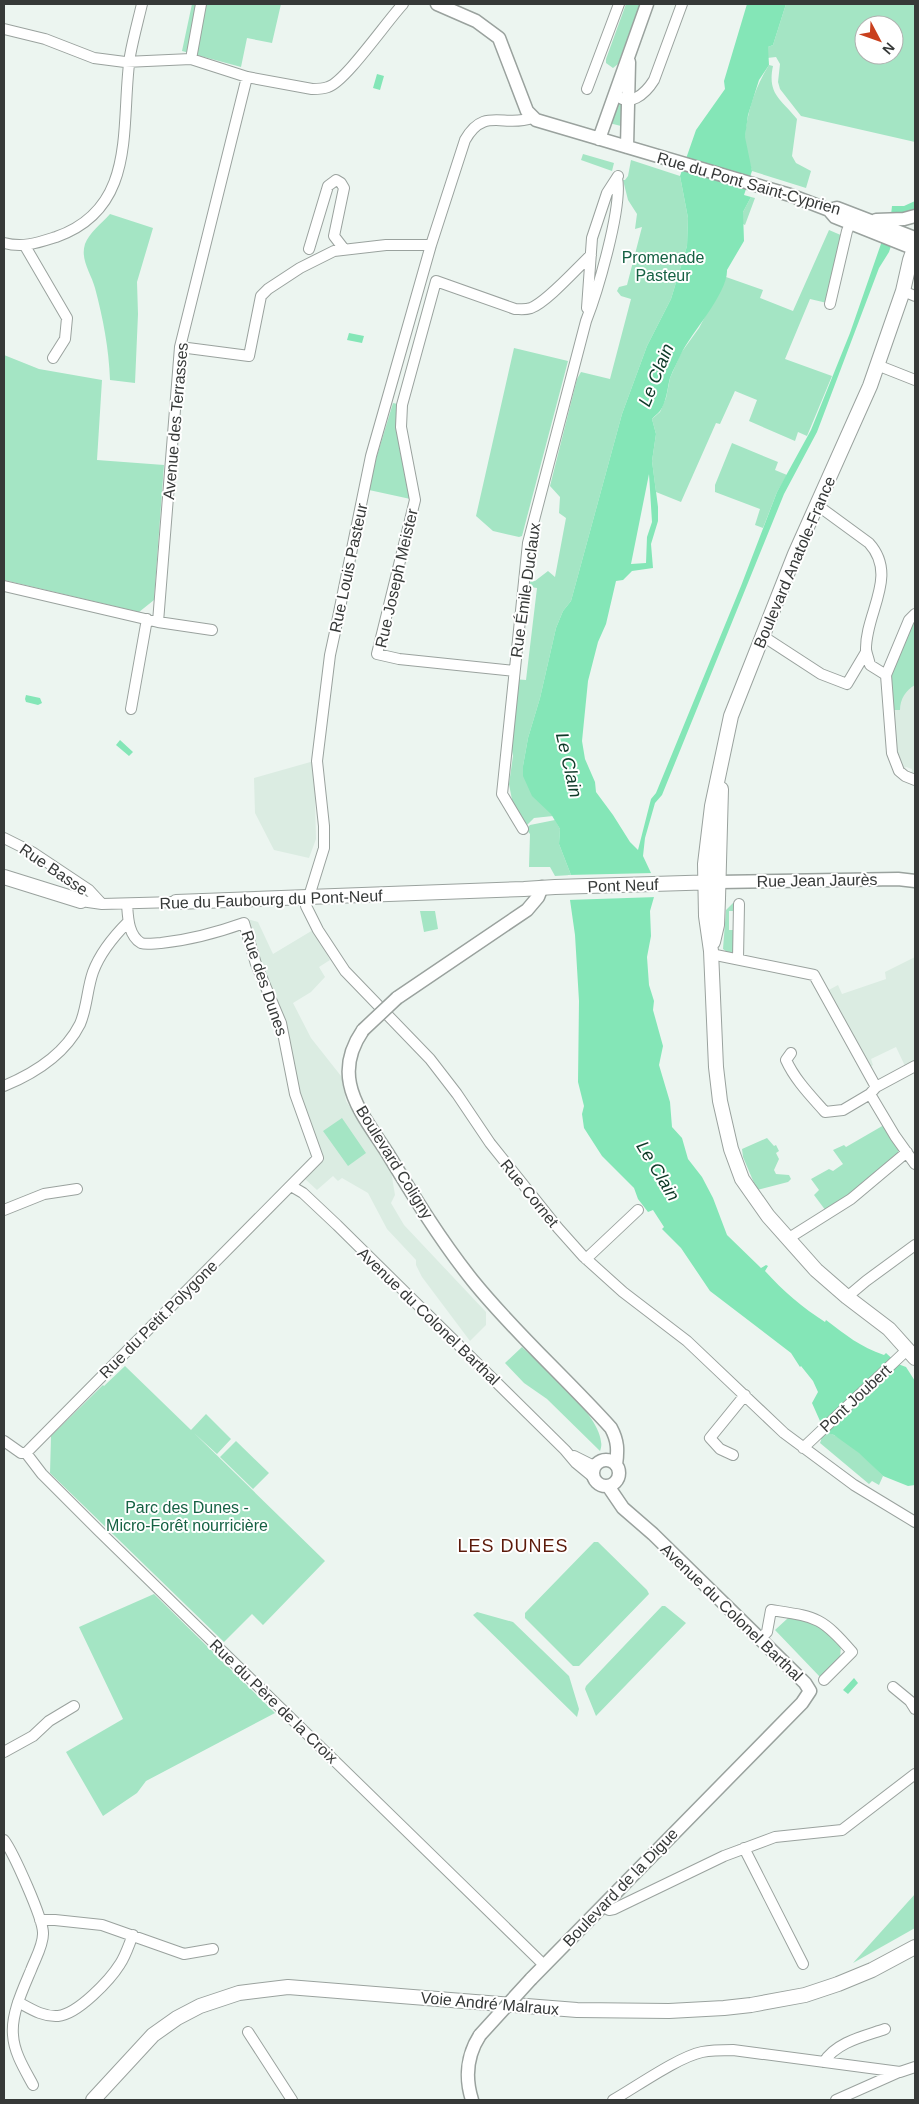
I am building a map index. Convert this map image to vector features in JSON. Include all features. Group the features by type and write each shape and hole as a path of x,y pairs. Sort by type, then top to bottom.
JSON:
{"main road":[{"name":"Boulevard Anatole-France","path":"909,294 910,243"},
{"name":"Boulevard Anatole-France","path":"912,1353 889,1329 847,1297 816,1270 768,1216 742,1179 731,1149 721,1107 716,1067 711,952 716,925 712,882 721,808 720,762 731,716 761,635 909,294 915,270"},
{"name":"Rue du Faubourg du Pont-Neuf","path":"4,877 81,901"},
{"name":"Pont Neuf","path":"548,887 712,882"},
{"name":"Rue du Faubourg du Pont-Neuf","path":"176,902 524,890 548,887"},
{"name":"Voie André Malraux","path":"96,2099 153,2035 177,2018 200,2006 239,1993 288,1987 577,2010 669,2011 724,2008 776,2000 830,1987 872,1970 915,1947"},
{"name":"Voie André Malraux","path":"96,2099 157,2043 185,2023 213,2010 254,1999 305,1997 572,2017 661,2020 717,2018 809,2003 877,1977 915,1956"}],"street":[{"path":"4,242 25,246 64,234 79,226 98,208 113,186 122,159 130,62 142,4"},
{"path":"191,59 200,4"},
{"path":"4,28 38,37 94,58 130,62 191,59 247,77 312,89 328,88 346,73 386,21 403,4"},
{"path":"437,4 476,21 499,38 527,111 532,118"},
{"path":"587,89 619,4"},
{"path":"599,139 647,4"},
{"path":"615,94 621,100 628,100 647,92 654,80 682,4"},
{"path":"627,147 629,52"},
{"name":"Avenue des Terrasses","path":"158,622 180,347 247,77"},
{"name":"Rue du Pont Saint-Cyprien","path":"532,118 540,122 790,195 832,213 837,208 852,219 910,243"},
{"name":"Rue Louis Pasteur","path":"308,897 324,848 324,826 318,761 330,655 372,456 432,245 469,132 482,121 488,119 524,121 532,118"},
{"name":"Rue Émile Duclaux","path":"523,829 502,794 528,543 586,322 593,304 615,215 618,175 607,193 594,232 586,322"},
{"path":"309,249 328,186 336,180 344,188 334,236 339,250"},
{"path":"868,225 915,216"},
{"path":"830,304 847,232 852,219"},
{"path":"180,347 248,356 261,296 268,289 300,268 339,250 386,245 432,245"},
{"path":"25,246 67,318 65,339 53,358"},
{"name":"Rue Joseph Meister","path":"514,671 399,659 377,654 415,500 401,427 402,405 436,281 515,309 523,310 531,308 543,300 591,254"},
{"path":"877,365 915,380"},
{"path":"817,505 869,543 874,549 880,564 882,583 867,640 866,652 870,665 886,675"},
{"path":"4,586 158,622 212,630"},
{"path":"915,614 909,620 886,675 892,752 898,771 915,780"},
{"path":"131,709 147,619"},
{"path":"761,635 821,674 847,684 866,652"},
{"name":"Rue Basse","path":"4,838 32,852 89,890 102,904"},
{"name":"Rue Jean Jaurès","path":"712,882 898,878 915,881"},
{"name":"Boulevard Coligny","path":"548,887 531,906 397,998 363,1030 352,1053 350,1085 356,1102 401,1176 472,1280 509,1322 602,1418 617,1438 618,1448 603,1466 619,1473 612,1484"},
{"name":"Boulevard Coligny","path":"509,922 522,905 524,890"},
{"name":"Rue Cornet","path":"308,897 307,909 328,947 345,971 430,1059 457,1094 490,1143 558,1228 586,1259 623,1292 687,1341 802,1448 854,1485 915,1522"},
{"name":"Rue du Faubourg du Pont-Neuf","path":"81,901 102,904 176,902"},
{"path":"4,1086 35,1070 61,1051 71,1039 81,1023 93,972 105,950 128,922 127,904"},
{"path":"738,959 739,904"},
{"name":"Rue des Dunes","path":"128,922 136,938 145,944 184,941 211,935 244,923 256,964 281,1022 295,1094 318,1156 315,1162 290,1186"},
{"path":"711,952 814,975 895,1136 915,1164"},
{"path":"791,1053 786,1060 789,1066 808,1093 826,1112 843,1110 915,1066"},
{"path":"788,1238 851,1199 907,1152"},
{"name":"Avenue du Colonel Barthal","path":"290,1186 303,1193 565,1450 580,1460 592,1465 603,1466"},
{"name":"Rue du Petit Polygone","path":"26,1453 290,1186"},
{"path":"4,1210 44,1194 77,1188"},
{"path":"586,1259 638,1210"},
{"path":"847,1297 866,1280 915,1244"},
{"name":"Pont Joubert","path":"802,1448 896,1360 912,1353"},
{"path":"733,1455 720,1449 710,1438 745,1395"},
{"name":"Rue du Père de la Croix","path":"4,1441 21,1453 26,1453 42,1474 99,1531 544,1965"},
{"path":"603,1466 600,1485 612,1484"},
{"name":"Avenue du Colonel Barthal","path":"612,1484 653,1534 805,1683 810,1691"},
{"path":"760,1639 767,1632 771,1610 814,1618 826,1624 852,1652 824,1680"},
{"path":"893,1687 910,1701 915,1709"},
{"name":"Boulevard de la Digue","path":"472,2100 468,2078 468,2064 472,2049 480,2035 544,1965 802,1703 810,1691"},
{"path":"4,1752 33,1736 49,1721 74,1706"},
{"path":"602,1906 609,1910 614,1909 724,1856 780,1836 842,1830 915,1774"},
{"path":"4,1840 14,1855 40,1920 43,1936 18,2002 13,2036 21,2061 33,2085"},
{"path":"744,1848 803,1964"},
{"path":"40,1920 102,1924 184,1954 213,1949"},
{"path":"18,2002 38,2013 58,2016 72,2011 116,1970 133,1935"},
{"path":"824,2062 828,2055 860,2037 885,2029"},
{"path":"248,2032 292,2100"},
{"path":"613,2100 686,2058 702,2052 733,2050 900,2072"},
{"path":"836,2100 915,2067"}],"shaded area":[{"path":"915,619 915,776 911,775 912,769 906,767 903,770 896,750 890,675"},
{"path":"314,761 316,839 309,858 274,850 255,813 254,778"},
{"path":"244,918 258,922 273,954 313,930 330,960 319,967 325,977 311,992 293,1003 311,1038 341,1076 346,1101 391,1171 395,1195 391,1203 404,1225 486,1312 486,1325 470,1341 422,1277 416,1265 416,1260 387,1229 368,1193 342,1178 338,1181 333,1176 317,1190 304,1178 324,1160 298,1096"},
{"path":"915,957 915,1061 905,1066 896,1047 871,1059 873,1065 869,1068 827,991 838,985 842,994 886,979 885,972"}],"green space":[{"path":"192,4 281,4 272,43 247,38 241,67 182,51"},
{"path":"626,4 640,4 618,64 613,68 606,63 606,59"},
{"path":"786,4 915,4 915,142 801,116 780,89 778,82 780,64 776,57 767,58 768,47 773,45"},
{"path":"769,65 773,66 772,83 777,96 797,119 792,156 796,163 811,171 806,188 752,171 745,145 746,127 756,90"},
{"path":"618,102 625,103 621,126 609,123"},
{"path":"583,154 614,163 612,171 581,160"},
{"name":"Promenade Pasteur","path":"631,160 680,176 688,218 687,246 671,299 647,346 622,414 571,601 563,611 556,628 540,698 528,738 523,766 553,816 534,818 525,827 512,800 509,784 513,756 508,729 513,679 526,680 537,588 524,586 525,582 535,581 548,571 555,577 566,518 559,513 560,497 550,486 577,379 581,372 610,379 631,299 621,296 617,291 619,287 627,285 642,227 635,229 637,214 628,200 623,180 628,176"},
{"path":"751,197 755,198 745,225 743,224 743,212"},
{"path":"110,214 153,228 137,282 138,314 135,383 110,380 103,322 95,288 84,256 87,240"},
{"path":"829,230 843,236 827,303 810,299 785,359 832,376 807,436 798,432 795,441 749,421 757,400 735,391 720,424 716,423 681,502 656,492 652,461 656,434 652,419 660,412 666,398 670,378 681,353 699,328 726,277 763,290 760,298 793,311"},
{"path":"514,348 568,361 522,536 519,537 493,531 476,516"},
{"path":"4,355 39,369 102,380 97,460 164,465 154,600 139,612 4,580"},
{"path":"393,403 402,405 415,500 369,490"},
{"path":"732,443 778,462 775,470 787,475 777,492 763,528 755,525 760,509 715,492 715,485"},
{"path":"915,619 915,685 904,695 900,710 893,710 890,675 910,625"},
{"path":"555,820 560,829 559,844 571,875 555,876 550,867 529,867 530,834 526,829 530,825"},
{"path":"733,903 736,903 736,911 729,911 729,930 736,930 735,951 730,954 723,949 726,910"},
{"path":"420,911 435,911 438,929 424,932"},
{"path":"342,1118 366,1153 348,1166 323,1131"},
{"path":"884,1125 899,1149 898,1154 862,1185 826,1211 814,1195 819,1190 811,1179 829,1169 833,1171 843,1164 833,1150 844,1145 846,1147"},
{"path":"767,1138 774,1146 776,1145 779,1151 776,1153 779,1159 774,1170 776,1174 789,1175 791,1179 788,1182 757,1190 743,1157 742,1149"},
{"path":"522,1347 573,1395 586,1411 596,1425 601,1439 600,1451 547,1399 524,1383 505,1363"},
{"name":"Parc des Dunes - Micro-Forêt nourricière","path":"125,1366 191,1430 206,1414 231,1439 217,1454 194,1433 325,1561 263,1625 252,1614 224,1642 50,1473 51,1436"},
{"path":"828,1433 851,1445 865,1457 883,1476 879,1485 872,1481 869,1484 820,1443 823,1435"},
{"path":"236,1441 269,1473 253,1489 220,1457"},
{"path":"594,1542 598,1542 649,1594 579,1666 573,1666 525,1618 525,1613"},
{"path":"154,1594 275,1713 146,1781 137,1793 103,1816 66,1752 123,1719 79,1627"},
{"path":"662,1606 665,1606 686,1623 596,1716 585,1689 586,1686"},
{"path":"477,1612 513,1622 569,1676 579,1709 577,1717 473,1615"},
{"path":"788,1618 813,1620 841,1645 840,1659 821,1678 775,1630"},
{"path":"915,1894 915,1928 853,1963"}],"water":[{"name":"Le Clain","path":"747,4 786,4 773,45 768,47 769,65 759,80 748,115 745,137 752,171 744,195 751,197 743,212 744,241 727,270 726,279 716,301 681,354 670,378 662,407 652,419 656,434 652,461 658,507 658,521 651,544 653,568 632,571 623,580 616,581 606,624 598,642 588,681 582,741 585,759 595,782 596,792 630,842 638,850 651,799 656,793 741,586 777,492 811,430 850,333 891,215 892,206 904,206 915,201 915,210 902,213 889,252 879,268 817,432 784,494 662,795 655,803 645,838 643,856 651,873 654,897 650,911 651,936 647,957 649,985 654,1001 653,1010 663,1046 659,1065 670,1102 672,1127 682,1138 688,1159 702,1177 713,1198 727,1235 761,1268 766,1265 768,1266 765,1271 809,1311 825,1322 826,1320 860,1344 875,1352 884,1355 886,1353 898,1364 906,1367 915,1381 915,1485 908,1486 883,1476 859,1453 834,1435 827,1433 821,1440 822,1428 818,1424 820,1421 812,1403 818,1392 813,1381 800,1367 791,1353 710,1291 681,1248 662,1229 664,1227 653,1210 648,1212 638,1199 634,1188 602,1156 584,1128 582,1114 584,1106 578,1082 579,1001 575,935 570,900 571,875 559,844 560,829 551,814 532,796 523,776 528,738 540,698 556,628 563,611 571,601 622,414 647,346 671,299 687,246 688,218 680,176 696,130 725,89 724,81","holes":["649,474 652,522 647,537 646,563 631,564"]},
{"path":"377,74 384,76 380,90 373,88"},
{"path":"349,333 364,336 362,343 347,340"},
{"path":"26,695 40,698 42,703 38,705 26,702"},
{"path":"120,740 133,752 129,756 116,745"},
{"path":"854,1678 858,1683 848,1694 843,1690"}],"pier":[{"path":"654,873 657,897 567,900 568,875"}],"district":[{"name":"LES DUNES","path":"513,1546"}]}
